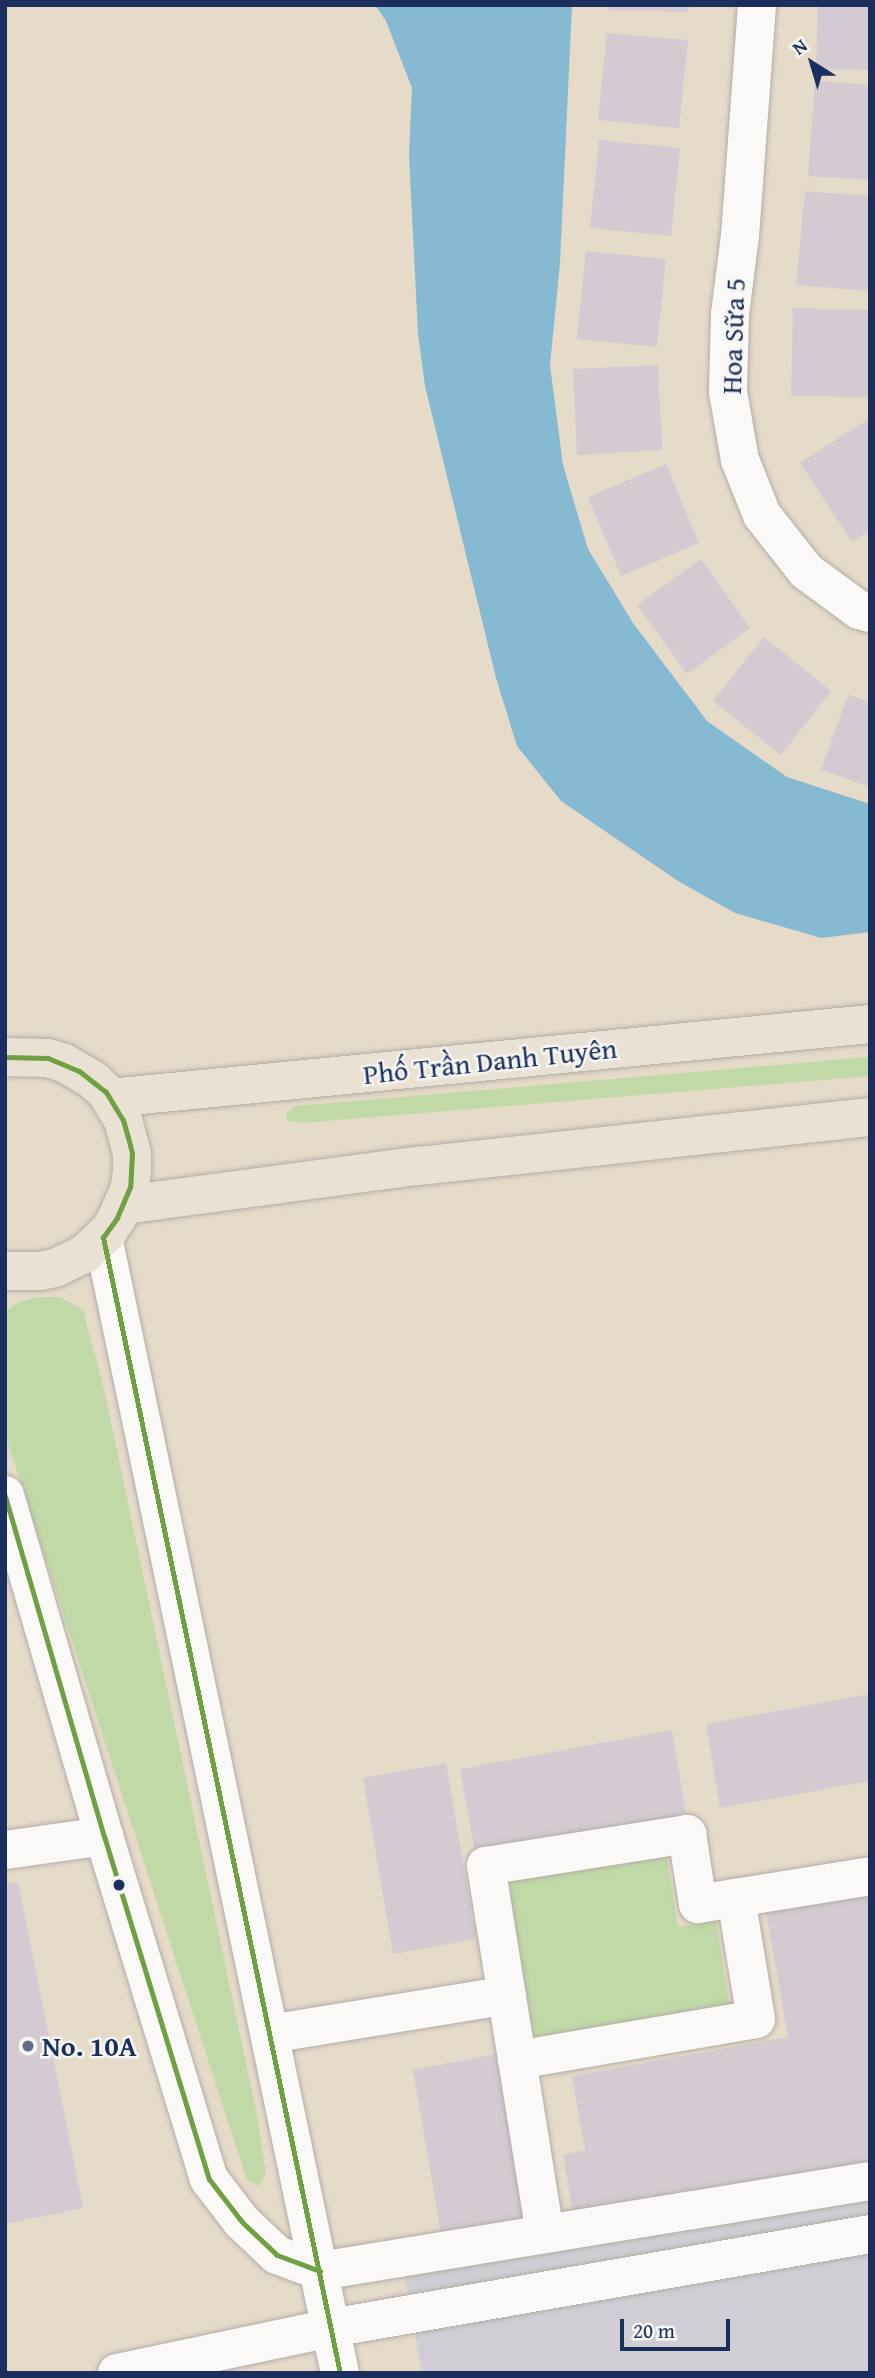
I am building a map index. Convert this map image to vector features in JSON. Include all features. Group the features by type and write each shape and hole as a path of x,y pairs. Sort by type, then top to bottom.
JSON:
{"main road":[{"name":"Phố Trần Danh Tuyên","path":"110,1098 870,1024"},
{"path":"5,1057 32,1056 64,1063 93,1080 110,1098 123,1121 132,1153 130,1187 124,1205 103,1237 84,1254 55,1268 23,1273 5,1271"},
{"path":"124,1205 418,1166 870,1118"}],"street":[{"name":"Hoa Sữa 5","path":"757,5 740,234 730,314 730,406 740,460 762,515 806,571 859,610 870,613"},
{"path":"103,1237 340,2373"},
{"path":"5,1495 104,1836 209,2179 242,2222 276,2255 320,2271 870,2181"},
{"path":"545,2234 486,1866 687,1834 698,1904 870,1876"},
{"path":"5,1850 104,1836"},
{"path":"517,2060 756,2019 736,1898"},
{"path":"270,2034 507,1995"},
{"path":"117,2373 240,2361 331,2328 870,2234"}],"shaded area":[{"path":"870,2174 870,2373 422,2373 404,2271"}],"green space":[{"path":"870,1057 870,1076 302,1123 287,1121 286,1114 296,1106"},
{"path":"38,1297 60,1297 83,1310 105,1394 256,2111 266,2173 259,2186 247,2180 5,1434 5,1312 17,1303"},
{"path":"665,1847 678,1927 716,1921 730,2009 533,2042 506,1874"}],"water":[{"path":"375,5 572,5 560,263 550,365 563,465 588,549 633,623 707,721 787,777 870,804 870,932 821,938 735,913 678,881 561,801 517,746 496,678 425,386 418,334 409,155 412,88 386,21"}],"building":[{"path":"608,5 689,5 688,12 608,10"},
{"path":"818,5 870,5 870,70 816,69"},
{"path":"607,33 688,40 679,128 598,120"},
{"path":"815,81 870,85 870,180 808,176"},
{"path":"599,140 680,148 671,236 590,228"},
{"path":"805,191 870,196 870,291 796,285"},
{"path":"586,251 666,259 657,347 577,339"},
{"path":"793,308 870,310 870,397 791,396"},
{"path":"658,365 662,450 577,455 573,369"},
{"path":"870,418 870,530 852,542 800,463"},
{"path":"666,464 699,543 621,576 588,497"},
{"path":"701,559 750,628 687,674 637,605"},
{"path":"764,637 831,691 781,755 713,701"},
{"path":"848,695 870,702 870,787 821,770"},
{"path":"870,1694 870,1781 720,1808 706,1724"},
{"path":"672,1730 686,1814 475,1853 460,1769"},
{"path":"446,1763 476,1939 393,1954 363,1778"},
{"name":"No. 10A","path":"18,1882 83,2208 5,2224 5,1884"},
{"path":"870,1887 870,2172 575,2225 563,2155 585,2150 572,2076 788,2037 765,1906"},
{"path":"496,2054 525,2224 442,2240 413,2070"}],"transit line":[{"path":"5,1057 48,1058 79,1071 106,1092 123,1120 128,1137 132,1153 130,1187 117,1218 103,1237 340,2373"},
{"path":"5,1496 104,1836 209,2179 242,2222 277,2255 320,2271"}],"place":[{"name":"No. 10A","path":"28,2046"}]}
